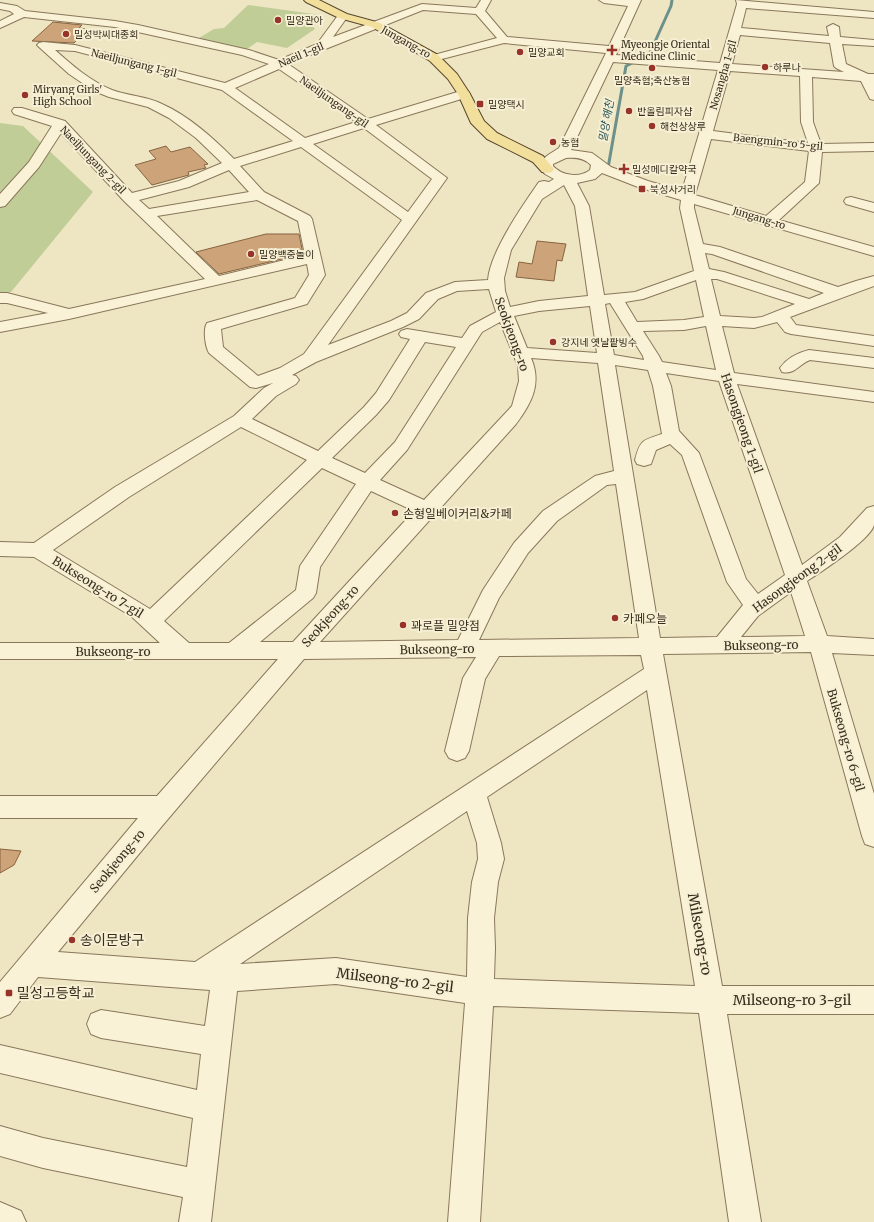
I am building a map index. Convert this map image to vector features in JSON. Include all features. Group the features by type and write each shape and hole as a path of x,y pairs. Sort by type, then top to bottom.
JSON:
{"main road":[{"name":"Jungang-ro","path":"310,0 343,16 376,25 434,58 453,78 464,94 478,123 492,136 512,145"},
{"path":"512,145 557,155"},
{"path":"512,145 538,159 547,169"}],"street":[{"path":"479,11 486,0"},
{"path":"557,155 573,154 594,161 599,169 596,173 590,176 574,179 556,176 547,169 546,165 547,161 557,155 564,151 573,135 636,2 604,0"},
{"path":"742,2 781,8 798,13 814,5 874,15"},
{"name":"Nosangha 1-gil","path":"688,196 742,2"},
{"path":"419,4 479,11 504,40"},
{"name":"Naeil 1-gil","path":"226,86 321,46 376,25 419,4"},
{"path":"814,5 832,19 840,66 869,77"},
{"name":"Naeiljungang-gil","path":"0,6 13,8 22,14 115,24 138,28 245,52 280,64 367,124 440,178 409,219 333,329 310,358"},
{"path":"763,18 781,8"},
{"path":"0,25 22,14"},
{"path":"321,46 343,16"},
{"path":"832,21 874,26"},
{"path":"735,29 749,22"},
{"path":"735,29 874,43"},
{"path":"434,58 504,40 648,61 869,77"},
{"name":"Naeiljungang 1-gil","path":"232,164 183,121 157,106 106,91 81,77 43,45 75,48 226,86 409,219"},
{"path":"769,221 812,183 816,148 807,122 806,73"},
{"path":"869,77 874,96"},
{"path":"129,198 184,184 232,164 464,94"},
{"path":"18,111 60,124"},
{"name":"Naeiljungang 2-gil","path":"0,203 34,164 60,124 129,198 216,281"},
{"name":"Baengmin-ro 5-gil","path":"706,134 816,148 874,148"},
{"path":"573,135 578,149 606,170 643,184"},
{"path":"232,164 259,195 305,219 317,274 301,301 213,326 215,349 256,383 286,372 310,358 413,316 432,296 454,287 497,284"},
{"name":"Seokjeong-ro","path":"0,1004 32,963 163,807 299,650 510,420 520,407 528,381 526,366 497,292 499,264 504,250 548,178 547,169"},
{"path":"590,176 643,184"},
{"path":"582,206 586,181 590,176"},
{"path":"536,198 565,178"},
{"path":"565,178 570,183 582,206"},
{"name":"Jungang-ro","path":"643,184 874,252"},
{"path":"146,214 259,195"},
{"name":"Hasongjeong 1-gil","path":"688,196 687,208 726,377 819,644"},
{"path":"851,201 874,208"},
{"name":"Milseong-ro","path":"582,206 655,673 721,1058 745,1222"},
{"path":"696,247 715,250 839,293"},
{"path":"0,327 69,314 313,258"},
{"path":"234,651 306,593 310,566 367,482 401,446 476,329 505,313 539,306 637,296 702,273 719,275 810,304"},
{"path":"632,328 684,325 712,320 754,323 766,321 874,281"},
{"path":"0,298 7,298 69,314"},
{"path":"615,298 632,328 651,356 662,386 670,433 690,453 737,582 757,607"},
{"path":"780,316 791,328 874,341"},
{"path":"383,329 466,344"},
{"path":"151,621 370,411 383,396 420,336"},
{"path":"520,352 606,359 874,397"},
{"path":"788,368 800,358 809,355 874,363"},
{"path":"38,550 122,492 240,420 270,392 290,380 286,372"},
{"path":"240,420 367,482 427,509"},
{"path":"644,460 647,447 652,443 674,437"},
{"path":"464,649 490,595 521,548 550,516 602,480 624,476"},
{"name":"Hasongjeong 2-gil","path":"722,646 750,611 845,544 874,513"},
{"name":"Bukseong-ro 7-gil","path":"0,549 38,550 138,610 184,651"},
{"name":"Bukseong-ro","path":"0,651 492,649 819,644 874,646"},
{"name":"Bukseong-ro 6-gil","path":"819,644 874,836"},
{"path":"456,751 474,678 492,649"},
{"path":"195,1222 217,1042 211,977 474,793 655,673"},
{"path":"464,1222 480,992 482,948 481,918 484,882 491,859 489,843 474,793"},
{"path":"0,807 163,807"},
{"name":"Milseong-ro 2-gil","path":"32,963 211,977 336,971 480,992 711,1000"},
{"name":"Milseong-ro 3-gil","path":"711,1000 874,1000"},
{"path":"101,1024 217,1042"},
{"path":"0,1059 209,1107"},
{"path":"3,1147 43,1153 200,1185"},
{"path":"0,1218 10,1222"}],"green space":[{"path":"248,5 321,15 323,20 313,26 315,29 287,48 257,42 247,49 199,38 214,29 224,28"},
{"path":"0,123 23,126 93,192 11,292 0,295"}],"building":[{"path":"53,22 82,25 79,28 88,29 74,43 32,41"},
{"path":"166,146 171,152 190,147 208,164 204,165 206,168 188,172 189,175 152,185 135,165 156,159 149,151"},
{"name":"밀양백중놀이","path":"266,234 299,234 303,254 219,274 196,252"},
{"path":"537,241 566,244 562,261 557,260 554,281 516,277 519,262 532,264"},
{"path":"0,849 21,851 14,865 0,873"}],"waterway":[{"name":"밀양 해천","path":"608,168 626,66 649,55 671,6 672,0"}],"place":[{"name":"밀양관아","path":"278,20"},
{"name":"밀성박씨대종회","path":"66,34"},
{"name":"Myeongje Oriental Medicine Clinic","path":"612,50"},
{"name":"밀양교회","path":"520,52"},
{"name":"하루나","path":"765,67"},
{"name":"밀양축협;축산농협","path":"652,68"},
{"name":"Miryang Girls' High School","path":"25,95"},
{"name":"밀양택시","path":"480,104"},
{"name":"반올림피자샵","path":"629,111"},
{"name":"해천상상루","path":"652,126"},
{"name":"농협","path":"553,142"},
{"name":"밀성메디칼약국","path":"624,169"},
{"name":"북성사거리","path":"642,189"},
{"name":"밀양백중놀이","path":"251,254"},
{"name":"강지네 옛날팥빙수","path":"553,342"},
{"name":"손형일베이커리&카페","path":"395,513"},
{"name":"카페오늘","path":"615,618"},
{"name":"꽈로플 밀양점","path":"403,625"},
{"name":"송이문방구","path":"72,940"},
{"name":"밀성고등학교","path":"9,993"}]}
